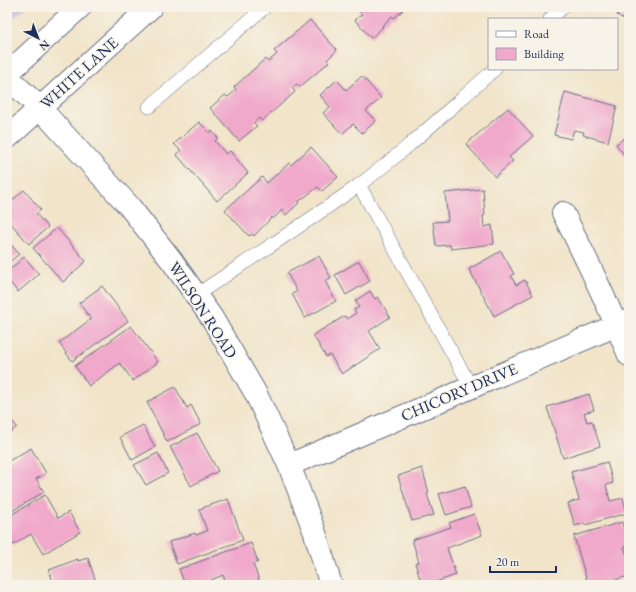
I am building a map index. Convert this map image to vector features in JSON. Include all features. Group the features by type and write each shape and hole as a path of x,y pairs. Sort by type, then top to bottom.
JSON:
{"street":[{"path":"7,76 80,7"},
{"name":"WHITE LANE","path":"7,138 151,7"},
{"name":"WILSON ROAD","path":"7,76 40,108 129,206 172,261 212,318 256,394 289,465 314,530 331,585"},
{"path":"563,213 623,322 629,355"},
{"name":"CHICORY DRIVE","path":"289,465 623,322"}],"lane":[{"path":"149,107 265,7"},
{"path":"551,18 563,7"},
{"path":"196,295 360,185 399,154 494,70"},
{"path":"360,185 471,387"}],"shaded area":[{"path":"7,7 26,7 7,24"}],"building":[{"path":"355,7 401,7 403,10 394,18 392,16 371,38 355,20 362,14"},
{"path":"622,7 629,7 629,22 617,15"},
{"path":"310,20 337,50 327,60 329,62 300,87 297,84 292,88 295,92 262,121 259,118 254,123 257,126 239,141 210,108 225,95 228,97 236,90 234,87 265,59 268,62 277,54 274,51"},
{"path":"362,76 381,98 366,111 376,121 362,133 353,124 342,134 323,113 330,107 320,95 337,80 346,90"},
{"path":"565,92 617,106 608,142 583,135 584,132 574,130 571,139 554,135"},
{"path":"508,108 533,136 509,157 513,161 495,177 466,144"},
{"path":"199,122 210,133 212,131 218,138 215,141 226,154 230,151 248,173 217,201 176,154 181,151 174,144"},
{"path":"629,135 629,158 627,159 616,144"},
{"path":"311,147 338,177 322,191 318,187 298,202 299,203 286,215 282,210 273,219 272,217 254,236 252,234 249,236 225,210 262,177 267,183 289,163 291,165"},
{"path":"483,189 485,215 483,216 484,227 492,225 494,244 451,249 450,245 436,246 433,222 448,221 445,193"},
{"path":"24,190 41,210 36,214 48,227 29,244 7,219 7,205"},
{"path":"57,228 86,261 63,282 33,248"},
{"path":"7,240 19,254 7,264"},
{"path":"501,251 514,274 511,276 516,285 525,280 533,295 494,316 469,269"},
{"path":"319,256 331,278 325,281 336,301 305,318 292,294 297,291 287,273"},
{"path":"24,257 39,274 18,292 7,279 7,272"},
{"path":"359,261 370,281 346,295 335,275"},
{"path":"102,286 128,321 72,361 59,343 91,319 79,303"},
{"path":"370,291 375,299 378,297 390,317 369,331 380,349 342,374 330,355 326,357 313,335 345,316 347,319 356,313 354,310 359,307 355,301"},
{"path":"131,326 158,362 133,381 120,363 89,386 75,366"},
{"path":"175,387 187,408 191,405 201,424 167,442 147,402"},
{"path":"589,394 594,410 584,413 587,422 592,421 600,446 563,458 547,407"},
{"path":"7,415 17,427 7,435"},
{"path":"143,425 155,447 132,460 120,437"},
{"path":"197,433 218,471 191,486 170,447"},
{"path":"31,448 46,473 36,479 44,492 7,514 7,462"},
{"path":"158,453 168,473 146,485 134,465"},
{"path":"607,462 613,483 606,485 610,501 623,498 627,513 585,525 584,523 575,526 568,503 579,500 571,472"},
{"path":"422,468 429,493 427,494 434,515 412,521 398,476"},
{"path":"465,486 471,507 446,515 439,494"},
{"path":"45,495 58,518 69,512 80,532 43,554 31,534 13,545 7,536 7,517"},
{"path":"228,499 243,540 177,564 169,542 195,533 196,535 207,531 199,509"},
{"path":"474,514 482,535 447,548 456,575 427,585 422,585 415,563 419,562 412,540 451,527 449,523"},
{"path":"622,522 628,546 624,547 629,558 629,576 600,584 600,582 588,585 574,536"},
{"path":"251,543 258,562 253,564 261,585 227,585 223,575 211,580 212,583 205,585 185,585 179,569"},
{"path":"88,558 97,585 54,585 49,570 78,559 78,561"}]}
